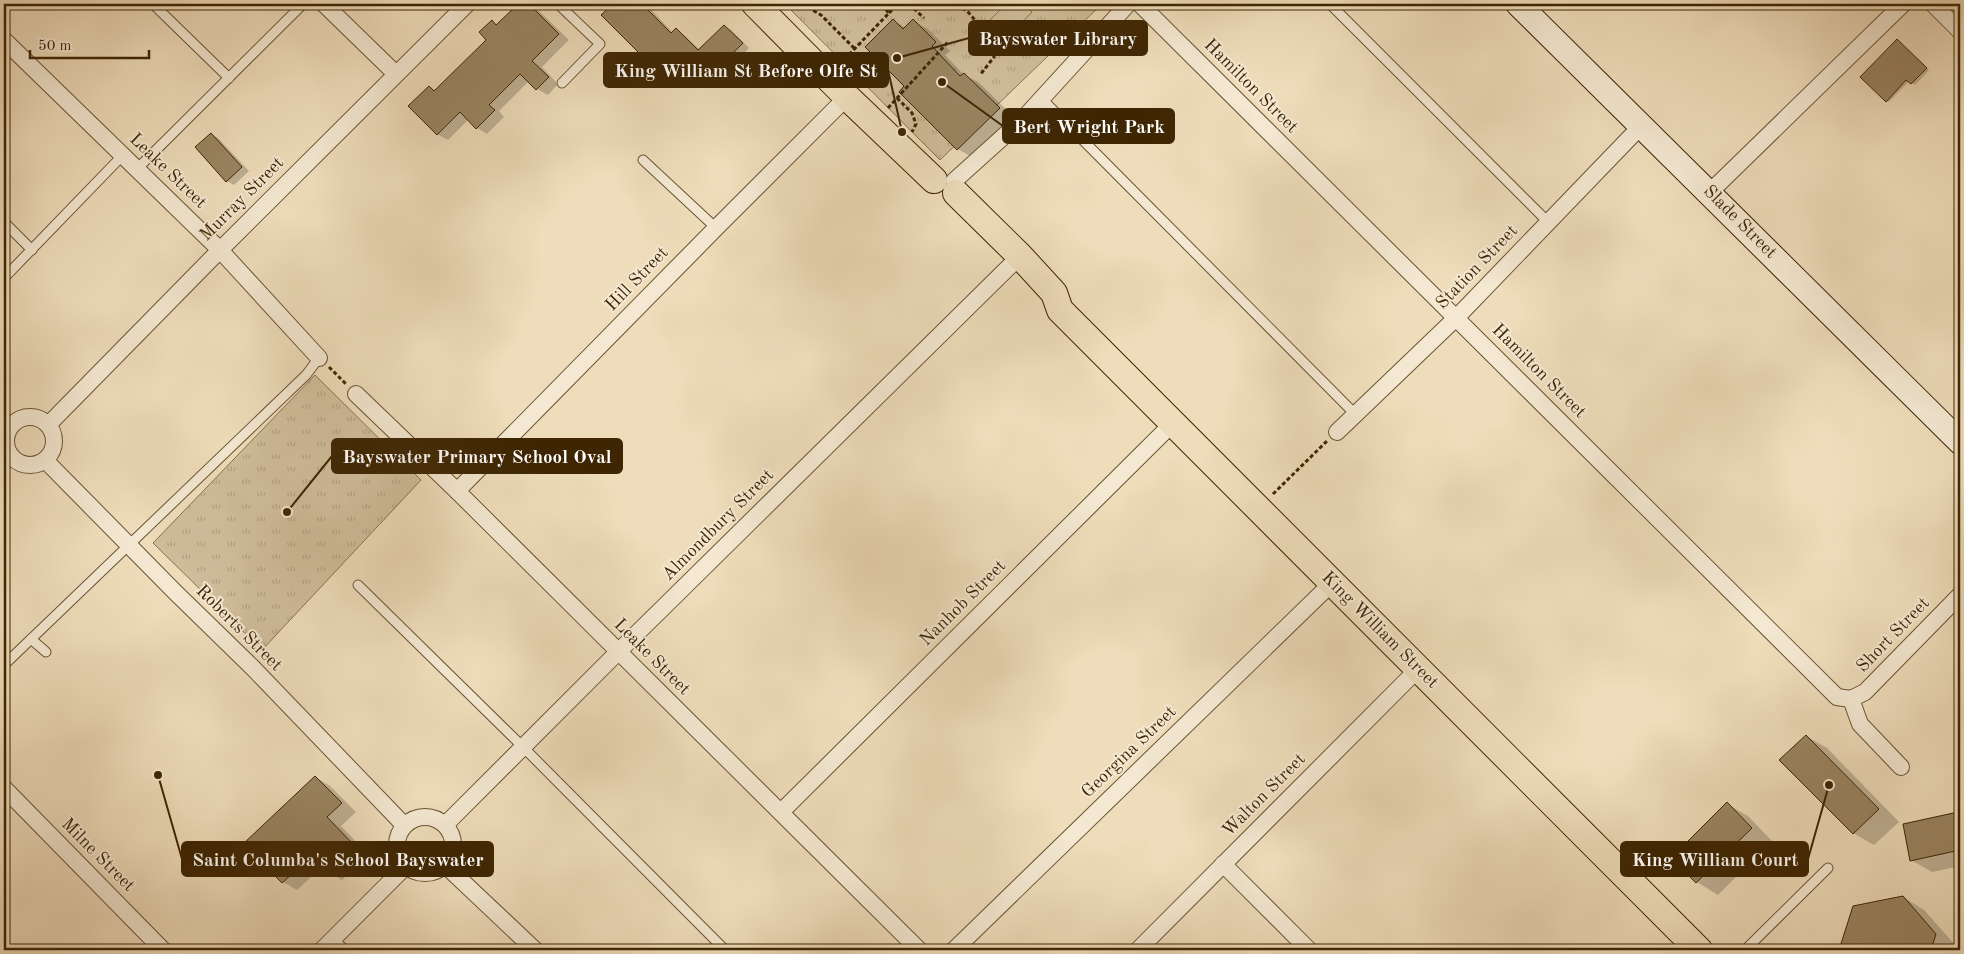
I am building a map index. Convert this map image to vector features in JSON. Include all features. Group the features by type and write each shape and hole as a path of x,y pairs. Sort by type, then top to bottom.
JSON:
{"main road":[{"name":"King William Street","path":"755,4 847,97 947,189 1014,262 1054,293 1060,310 1699,950"}],"street":[{"path":"324,4 396,74"},
{"name":"Murray Street","path":"48,425 220,250 467,4"},
{"path":"947,189 1023,119 1128,4"},
{"name":"Hamilton Street","path":"1140,4 1457,317 1837,697 1851,699"},
{"name":"Slade Street","path":"1518,4 1710,192 1960,442"},
{"path":"1710,192 1903,4"},
{"path":"1933,4 1960,31"},
{"name":"Leake Street","path":"4,40 220,250 319,358"},
{"name":"Hill Street","path":"457,491 847,97"},
{"name":"Station Street","path":"1337,432 1354,413 1457,317 1642,125"},
{"name":"Almondbury Street","path":"445,825 1014,262"},
{"name":"Leake Street","path":"356,394 457,491 919,950"},
{"path":"32,417 40,419 48,425 54,440 53,448 45,460 38,464 9,464 9,452 6,444 7,424 32,417"},
{"name":"Nanhob Street","path":"781,812 1173,423"},
{"name":"Roberts Street","path":"45,460 253,668 404,825"},
{"name":"Georgina Street","path":"954,950 1332,582"},
{"name":"Short Street","path":"1851,699 1865,692 1960,595"},
{"name":"Walton Street","path":"1138,950 1419,668"},
{"path":"1851,699 1860,724 1901,767"},
{"name":"Milne Street","path":"4,788 163,950"},
{"path":"420,817 438,819 445,825 453,840 453,849 445,865 436,871 425,873 415,871 406,866 400,859 397,850 399,832 404,825 420,817"},
{"path":"1223,864 1309,950"},
{"path":"445,865 535,950"},
{"path":"333,947 406,866"}],"lane":[{"path":"153,4 229,78"},
{"path":"137,169 303,4"},
{"path":"558,4 600,44 562,84"},
{"path":"1330,4 1548,222"},
{"path":"1042,98 1354,413"},
{"path":"4,278 123,155"},
{"path":"643,160 716,228"},
{"path":"4,222 32,250"},
{"path":"4,665 298,382 319,358"},
{"path":"358,585 725,950"},
{"path":"31,639 46,652"},
{"path":"1745,950 1828,868"}],"path":[{"path":"802,4 821,14 855,49"},
{"path":"881,4 889,14"},
{"path":"827,77 898,4"},
{"path":"910,4 924,18"},
{"path":"957,4 969,14 993,42 994,56 980,75"},
{"path":"886,110 948,42"},
{"path":"897,98 912,113 916,124 910,136"},
{"path":"319,358 356,394"},
{"path":"1258,509 1337,432"}],"green space":[{"path":"785,4 1102,4 940,160"},
{"path":"1006,4 1024,4 1032,12 1008,37 990,20"},
{"path":"315,375 421,480 262,650 153,543"}],"building":[{"path":"518,4 529,4 559,34 532,61 549,77 536,90 520,74 489,105 495,110 476,129 460,112 437,135 408,106 429,86 434,91 486,40 479,32 492,20 496,25"},
{"path":"613,4 642,4 671,33 676,28 698,50 724,25 743,43 707,79 684,56 663,77 601,15"},
{"path":"893,19 903,29 913,19 936,42 932,46 960,76 964,73 1000,108 957,150 899,92 904,86 865,47"},
{"path":"1897,39 1927,68 1911,84 1906,80 1886,102 1860,77"},
{"path":"211,133 242,167 226,182 195,147"},
{"path":"1806,735 1879,809 1853,834 1779,760"},
{"path":"315,776 342,803 327,817 355,846 327,873 312,856 282,883 243,844"},
{"path":"1727,802 1752,828 1696,883 1671,858"},
{"path":"1958,812 1960,850 1910,861 1903,824"},
{"path":"1903,896 1936,934 1931,950 1839,950 1853,906"}],"place":[{"name":"Bayswater Library","path":"897,58"},
{"name":"Bert Wright Park","path":"942,82"},
{"name":"King William St Before Olfe St","path":"902,132"},
{"name":"Bayswater Primary School Oval","path":"287,512"},
{"name":"Saint Columba's School Bayswater","path":"158,775"},
{"name":"King William Court","path":"1829,785"}]}
